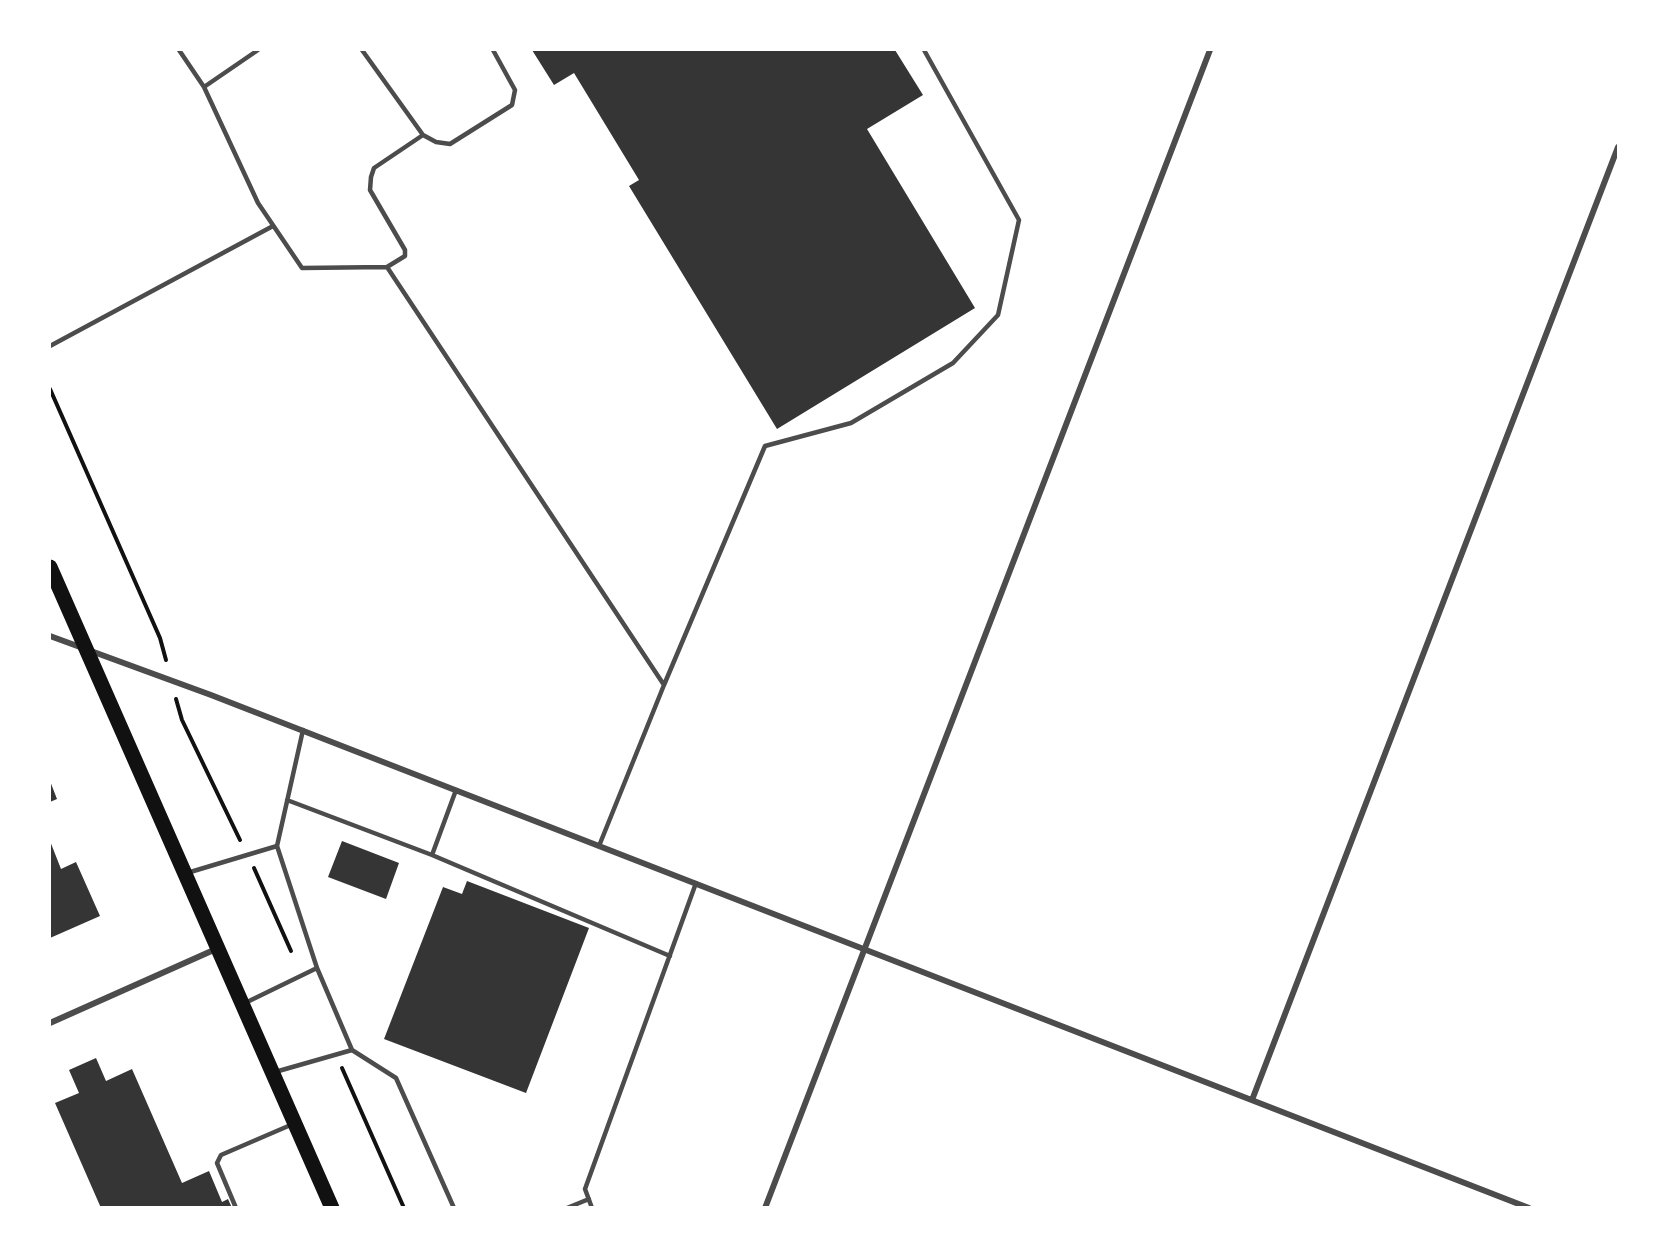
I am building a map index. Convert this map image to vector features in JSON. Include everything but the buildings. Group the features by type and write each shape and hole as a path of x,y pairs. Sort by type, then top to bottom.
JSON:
{"main road":[{"path":"50,567 332,1208"}],"street":[{"path":"765,1208 1210,50"},
{"path":"1252,1100 1618,147"},
{"path":"50,636 303,730 1529,1208"},
{"path":"50,1023 218,948"}],"lane":[{"path":"179,50 204,87 258,203 302,268 387,267 405,256 405,250 370,190 371,177 374,168 423,135"},
{"path":"204,87 258,50"},
{"path":"362,50 423,135 436,142 450,144 512,105 515,90 493,50"},
{"path":"599,846 765,446 851,423 953,363 998,315 1020,220 924,50"},
{"path":"50,346 273,226"},
{"path":"387,267 664,685"},
{"path":"303,730 277,846 317,968 352,1050 396,1078 454,1208"},
{"path":"432,855 456,790"},
{"path":"287,800 432,855 670,956"},
{"path":"185,874 277,846"},
{"path":"592,1208 585,1189 696,884"},
{"path":"242,1004 317,968"},
{"path":"273,1073 352,1050"},
{"path":"236,1208 217,1163 221,1155 295,1123"},
{"path":"567,1208 589,1199"}],"path":[{"path":"50,389 160,638"}]}
